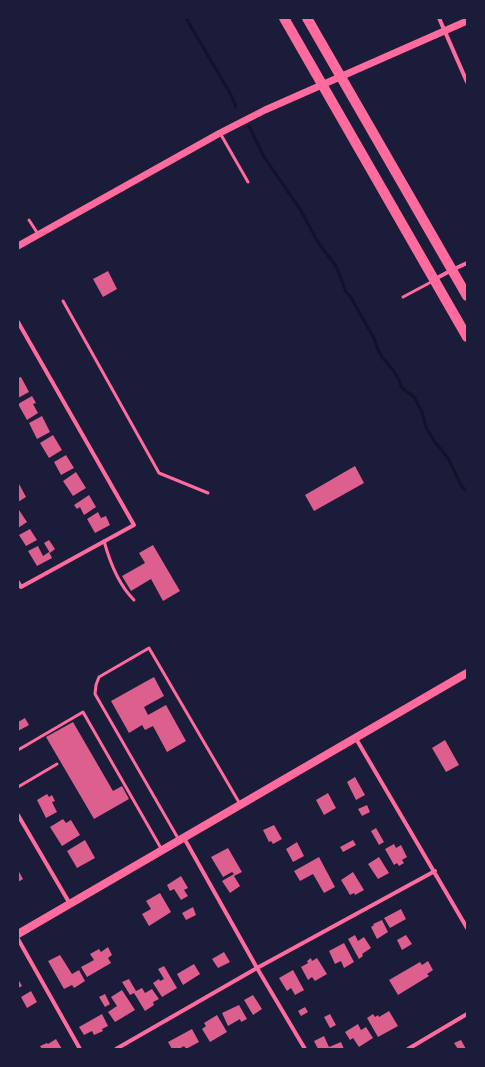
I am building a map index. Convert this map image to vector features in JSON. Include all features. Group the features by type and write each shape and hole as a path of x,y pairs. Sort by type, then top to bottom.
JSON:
{"main road":[{"path":"307,18 467,296"},
{"path":"286,22 467,337"},
{"path":"18,934 467,673"}],"street":[{"path":"439,18 467,82"},
{"path":"18,246 220,133 265,110 467,21"},
{"path":"434,280 467,264"},
{"path":"18,322 134,525 21,587 18,582"},
{"path":"355,737 435,871 467,928"},
{"path":"18,815 70,904"},
{"path":"182,839 305,1049"},
{"path":"116,1049 257,968 435,871"},
{"path":"18,939 80,1049"},
{"path":"408,1049 467,1014"}],"lane":[{"path":"220,133 248,182"},
{"path":"29,220 38,234"},
{"path":"403,297 434,280"},
{"path":"63,301 159,473 208,493"},
{"path":"104,541 109,560 116,574 129,595 134,600"},
{"path":"182,839 95,694 99,677 149,648 240,806"},
{"path":"18,750 83,712 163,850"},
{"path":"18,787 57,764"}],"building":[{"path":"108,271 117,289 103,297 93,279"},
{"path":"21,377 29,392 18,398 18,378"},
{"path":"32,396 36,403 33,404 38,413 27,420 18,404"},
{"path":"42,416 50,432 37,439 29,423"},
{"path":"53,435 62,450 49,458 40,443"},
{"path":"66,455 74,468 61,475 54,462"},
{"path":"355,466 364,483 314,511 305,495"},
{"path":"76,472 86,488 73,496 63,481"},
{"path":"18,482 26,497 18,502"},
{"path":"89,495 96,507 84,515 80,507 77,509 74,505"},
{"path":"19,510 27,522 18,528 18,511"},
{"path":"98,512 101,518 106,516 110,525 95,533 87,519"},
{"path":"30,529 37,540 26,546 19,535"},
{"path":"49,540 55,549 50,553 44,543"},
{"path":"153,545 180,591 163,601 151,579 131,591 122,576 145,563 139,553"},
{"path":"38,546 43,556 49,552 52,558 37,566 28,551"},
{"path":"154,677 164,696 144,707 148,715 166,705 186,741 167,752 153,726 145,730 142,725 129,733 111,701"},
{"path":"25,718 29,725 18,731 18,722"},
{"path":"73,722 113,791 122,786 129,799 94,819 46,737"},
{"path":"445,740 459,765 446,772 432,748"},
{"path":"355,777 365,795 356,800 347,782"},
{"path":"328,793 336,808 324,815 316,800"},
{"path":"47,794 49,797 52,795 55,801 52,802 57,812 46,818 37,800"},
{"path":"367,805 370,812 362,816 358,809"},
{"path":"63,819 66,823 71,820 80,835 62,846 50,827"},
{"path":"274,825 282,839 273,844 271,841 269,842 263,830"},
{"path":"376,828 384,842 379,845 371,831"},
{"path":"85,840 95,858 77,868 67,851"},
{"path":"353,840 356,845 343,852 340,847"},
{"path":"297,842 304,856 293,862 286,849"},
{"path":"394,844 396,848 401,845 407,857 402,860 404,863 399,866 397,863 394,865 385,849"},
{"path":"228,848 242,872 234,876 240,886 230,893 222,881 234,874 232,872 223,877 211,857"},
{"path":"319,857 335,887 324,893 313,874 300,881 294,871"},
{"path":"379,857 389,873 378,879 368,864"},
{"path":"18,870 23,879 18,882"},
{"path":"353,872 364,890 355,895 354,893 350,895 341,880"},
{"path":"181,876 188,888 184,890 188,896 181,900 174,889 170,891 167,885"},
{"path":"160,893 171,912 149,926 142,914 151,909 146,901"},
{"path":"193,907 196,915 186,920 182,913"},
{"path":"401,909 406,919 390,928 384,918"},
{"path":"382,920 388,932 377,939 371,927 374,925 373,924"},
{"path":"355,935 358,941 364,937 371,948 362,954 363,956 359,959 348,939"},
{"path":"406,935 412,944 402,950 397,940"},
{"path":"344,943 354,962 344,968 341,961 335,964 329,951"},
{"path":"108,947 112,955 108,958 111,963 87,977 81,967 94,960 90,954 99,949 101,952"},
{"path":"224,952 230,962 218,968 212,959"},
{"path":"60,955 72,974 79,970 85,981 74,988 72,985 64,989 48,961"},
{"path":"311,958 312,961 317,958 327,974 315,981 312,977 308,980 301,967 308,963 307,961"},
{"path":"428,961 433,970 427,974 429,976 398,995 389,980 420,962 422,965"},
{"path":"194,964 200,974 183,985 177,974"},
{"path":"164,966 177,988 162,997 153,983 159,979 160,981 164,979 158,969"},
{"path":"293,970 304,990 295,995 291,988 287,991 279,978"},
{"path":"18,979 22,986 18,988"},
{"path":"129,979 136,991 142,988 145,993 152,989 159,999 153,1002 154,1005 145,1011 134,993 130,995 122,982"},
{"path":"122,990 135,1010 115,1022 108,1012 117,1006 111,997"},
{"path":"31,991 37,1002 27,1008 21,997"},
{"path":"105,994 110,1004 105,1007 99,997"},
{"path":"253,995 262,1009 253,1015 244,1000"},
{"path":"239,1005 247,1019 241,1022 240,1019 228,1026 222,1013"},
{"path":"305,1007 308,1012 301,1016 298,1011"},
{"path":"389,1011 398,1026 378,1037 367,1018 373,1014 375,1017 378,1015 379,1017"},
{"path":"102,1014 108,1026 102,1029 103,1031 94,1035 92,1031 84,1035 79,1027"},
{"path":"330,1014 336,1025 330,1028 324,1017"},
{"path":"217,1015 227,1032 210,1042 202,1029 206,1026 204,1023"},
{"path":"358,1024 361,1030 366,1027 373,1038 359,1047 353,1038 350,1040 345,1032"},
{"path":"192,1029 199,1042 186,1049 184,1046 179,1049 172,1049 168,1042"},
{"path":"324,1036 329,1047 341,1042 344,1049 318,1049 314,1041"},
{"path":"56,1039 62,1049 42,1049 40,1046 47,1043 48,1044"},
{"path":"461,1040 466,1049 458,1049 454,1043"}],"waterway":[{"path":"186,18 231,95 236,107"},
{"path":"249,126 264,157 300,209 319,244 336,266 346,292 350,296 374,338 382,357 393,370 402,388 414,397 422,412 426,427 434,441 448,458 462,487 467,491"}]}
